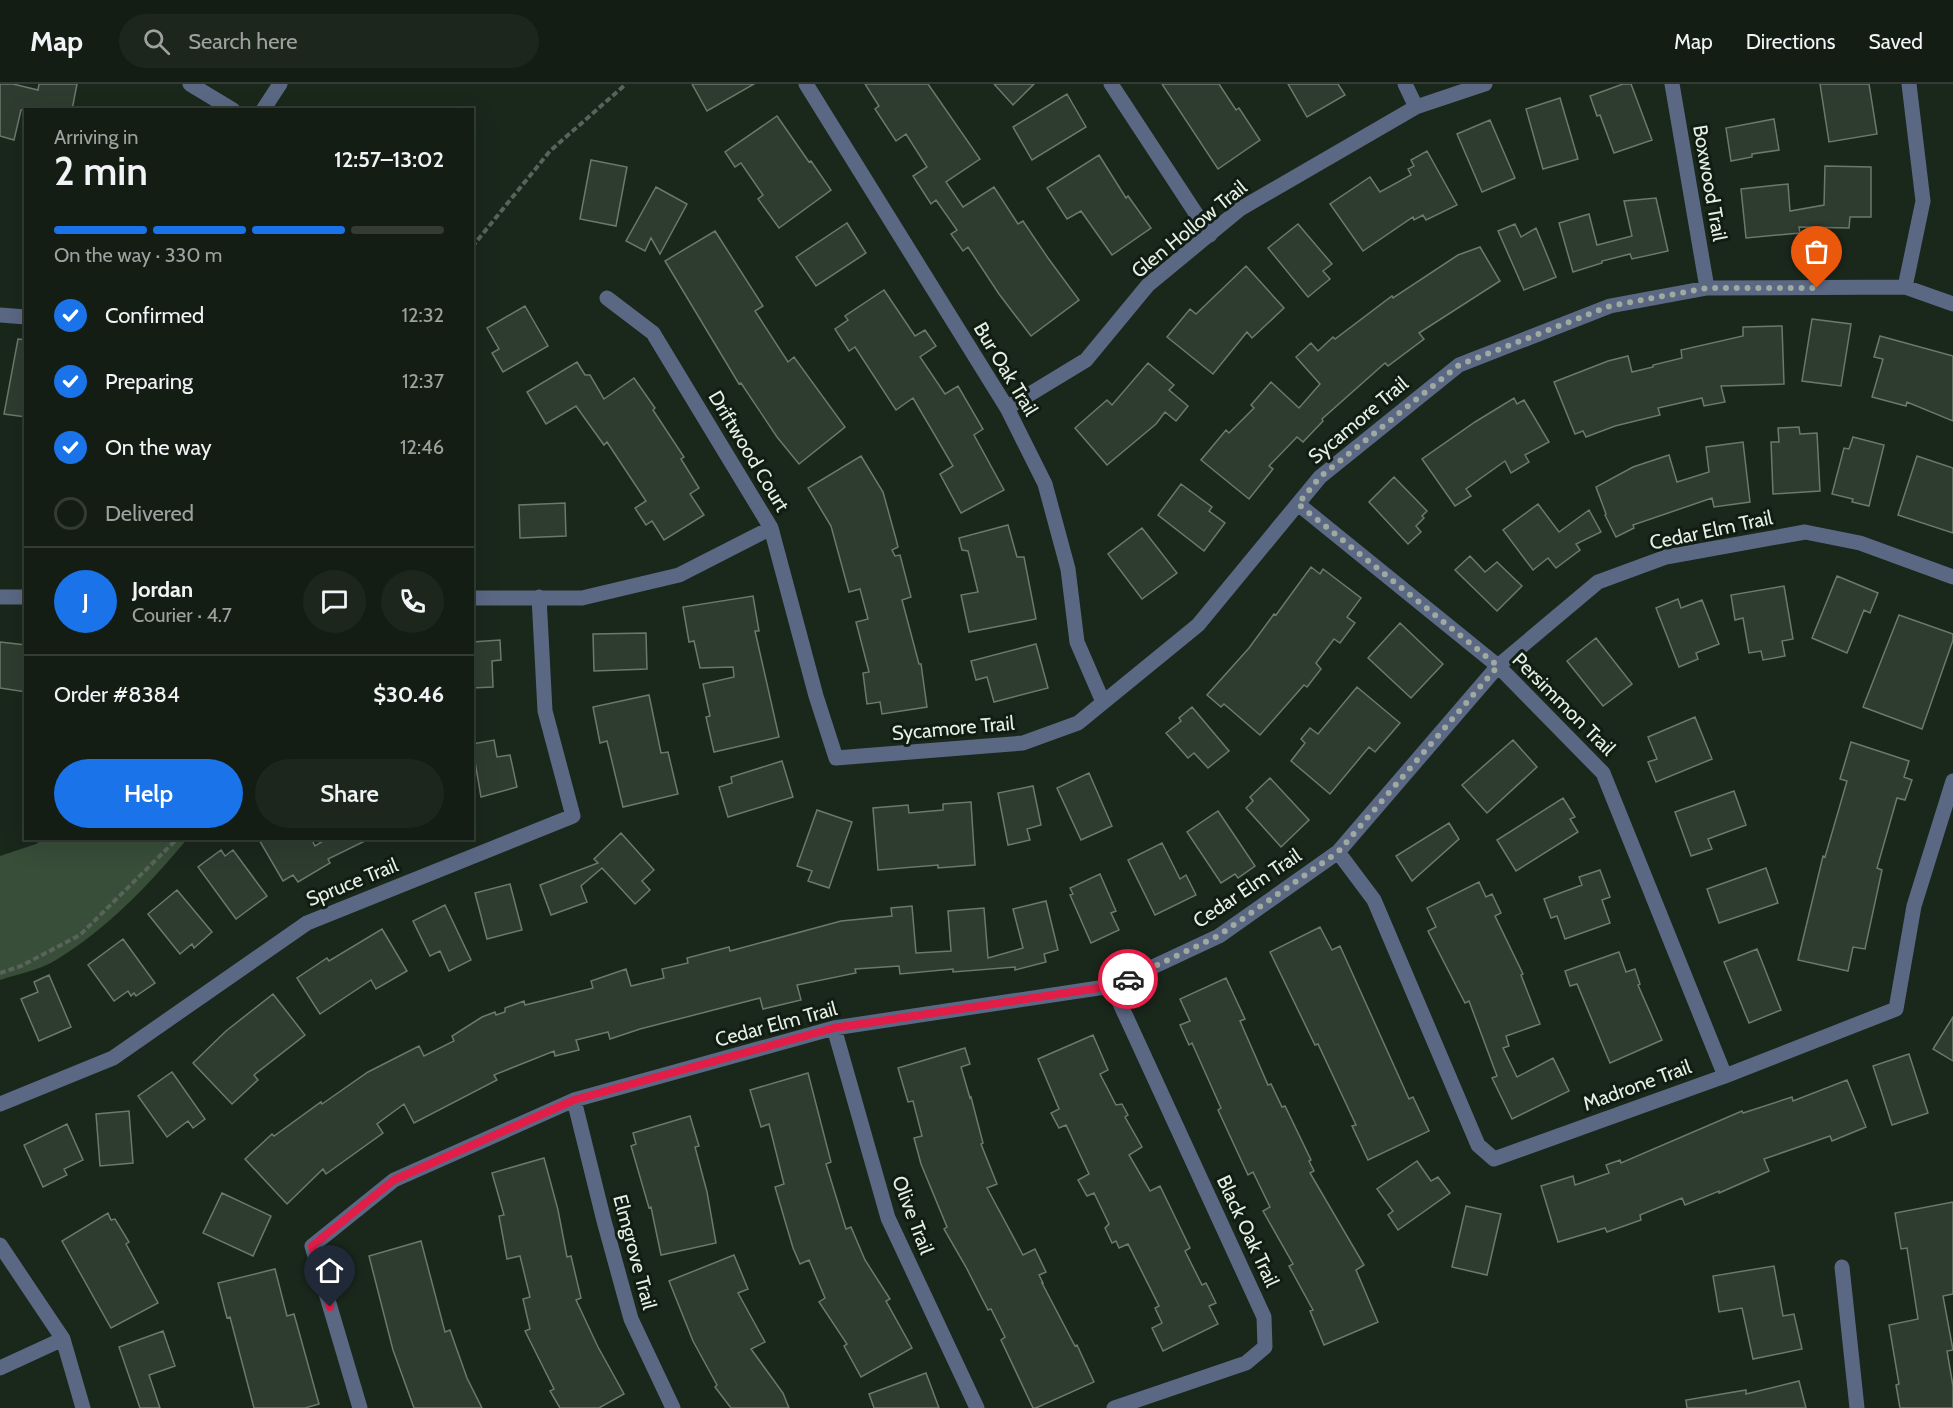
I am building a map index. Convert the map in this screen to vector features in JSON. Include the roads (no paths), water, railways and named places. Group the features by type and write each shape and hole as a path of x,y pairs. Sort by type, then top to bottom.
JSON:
{"street":[{"path":"190,84 230,108"},
{"path":"264,108 280,84"},
{"name":"Bur Oak Trail","path":"806,84 1007,408 1045,484 1068,569 1077,642 1103,702"},
{"path":"1111,84 1210,234"},
{"path":"1405,84 1416,107"},
{"name":"Glen Hollow Trail","path":"1007,408 1086,360 1148,285 1240,209 1416,107 1485,84"},
{"name":"Boxwood Trail","path":"1672,84 1707,288"},
{"path":"1905,287 1923,201 1909,84"},
{"name":"Sycamore Trail","path":"836,758 1023,743 1078,723 1198,625 1320,477 1459,365 1610,306 1707,288 1905,287 1953,304"},
{"name":"Driftwood Court","path":"607,298 653,333 771,528 816,696 836,758"},
{"path":"0,315 24,317"},
{"name":"Persimmon Trail","path":"1298,504 1498,666 1603,773 1725,1076"},
{"path":"474,598 582,597 679,576 771,528"},
{"name":"Cedar Elm Trail","path":"360,1408 312,1246 394,1180 574,1100 834,1028 1112,986 1218,936 1338,852 1498,666 1598,582 1666,557 1805,532 1860,543 1953,577"},
{"path":"0,597 24,597"},
{"name":"Spruce Trail","path":"0,1104 113,1058 307,923 573,816 545,711 539,597"},
{"name":"Madrone Trail","path":"1338,852 1374,900 1478,1145 1494,1159 1725,1076 1896,1009 1914,906 1953,781"},
{"name":"Black Oak Trail","path":"1112,986 1264,1317 1265,1347 1246,1363 1114,1408"},
{"name":"Olive Trail","path":"834,1028 888,1218 977,1408"},
{"name":"Elmgrove Trail","path":"574,1100 631,1319 673,1408"},
{"path":"0,1245 63,1339 83,1408"},
{"path":"1842,1267 1857,1408"},
{"path":"0,1368 63,1339"}]}
